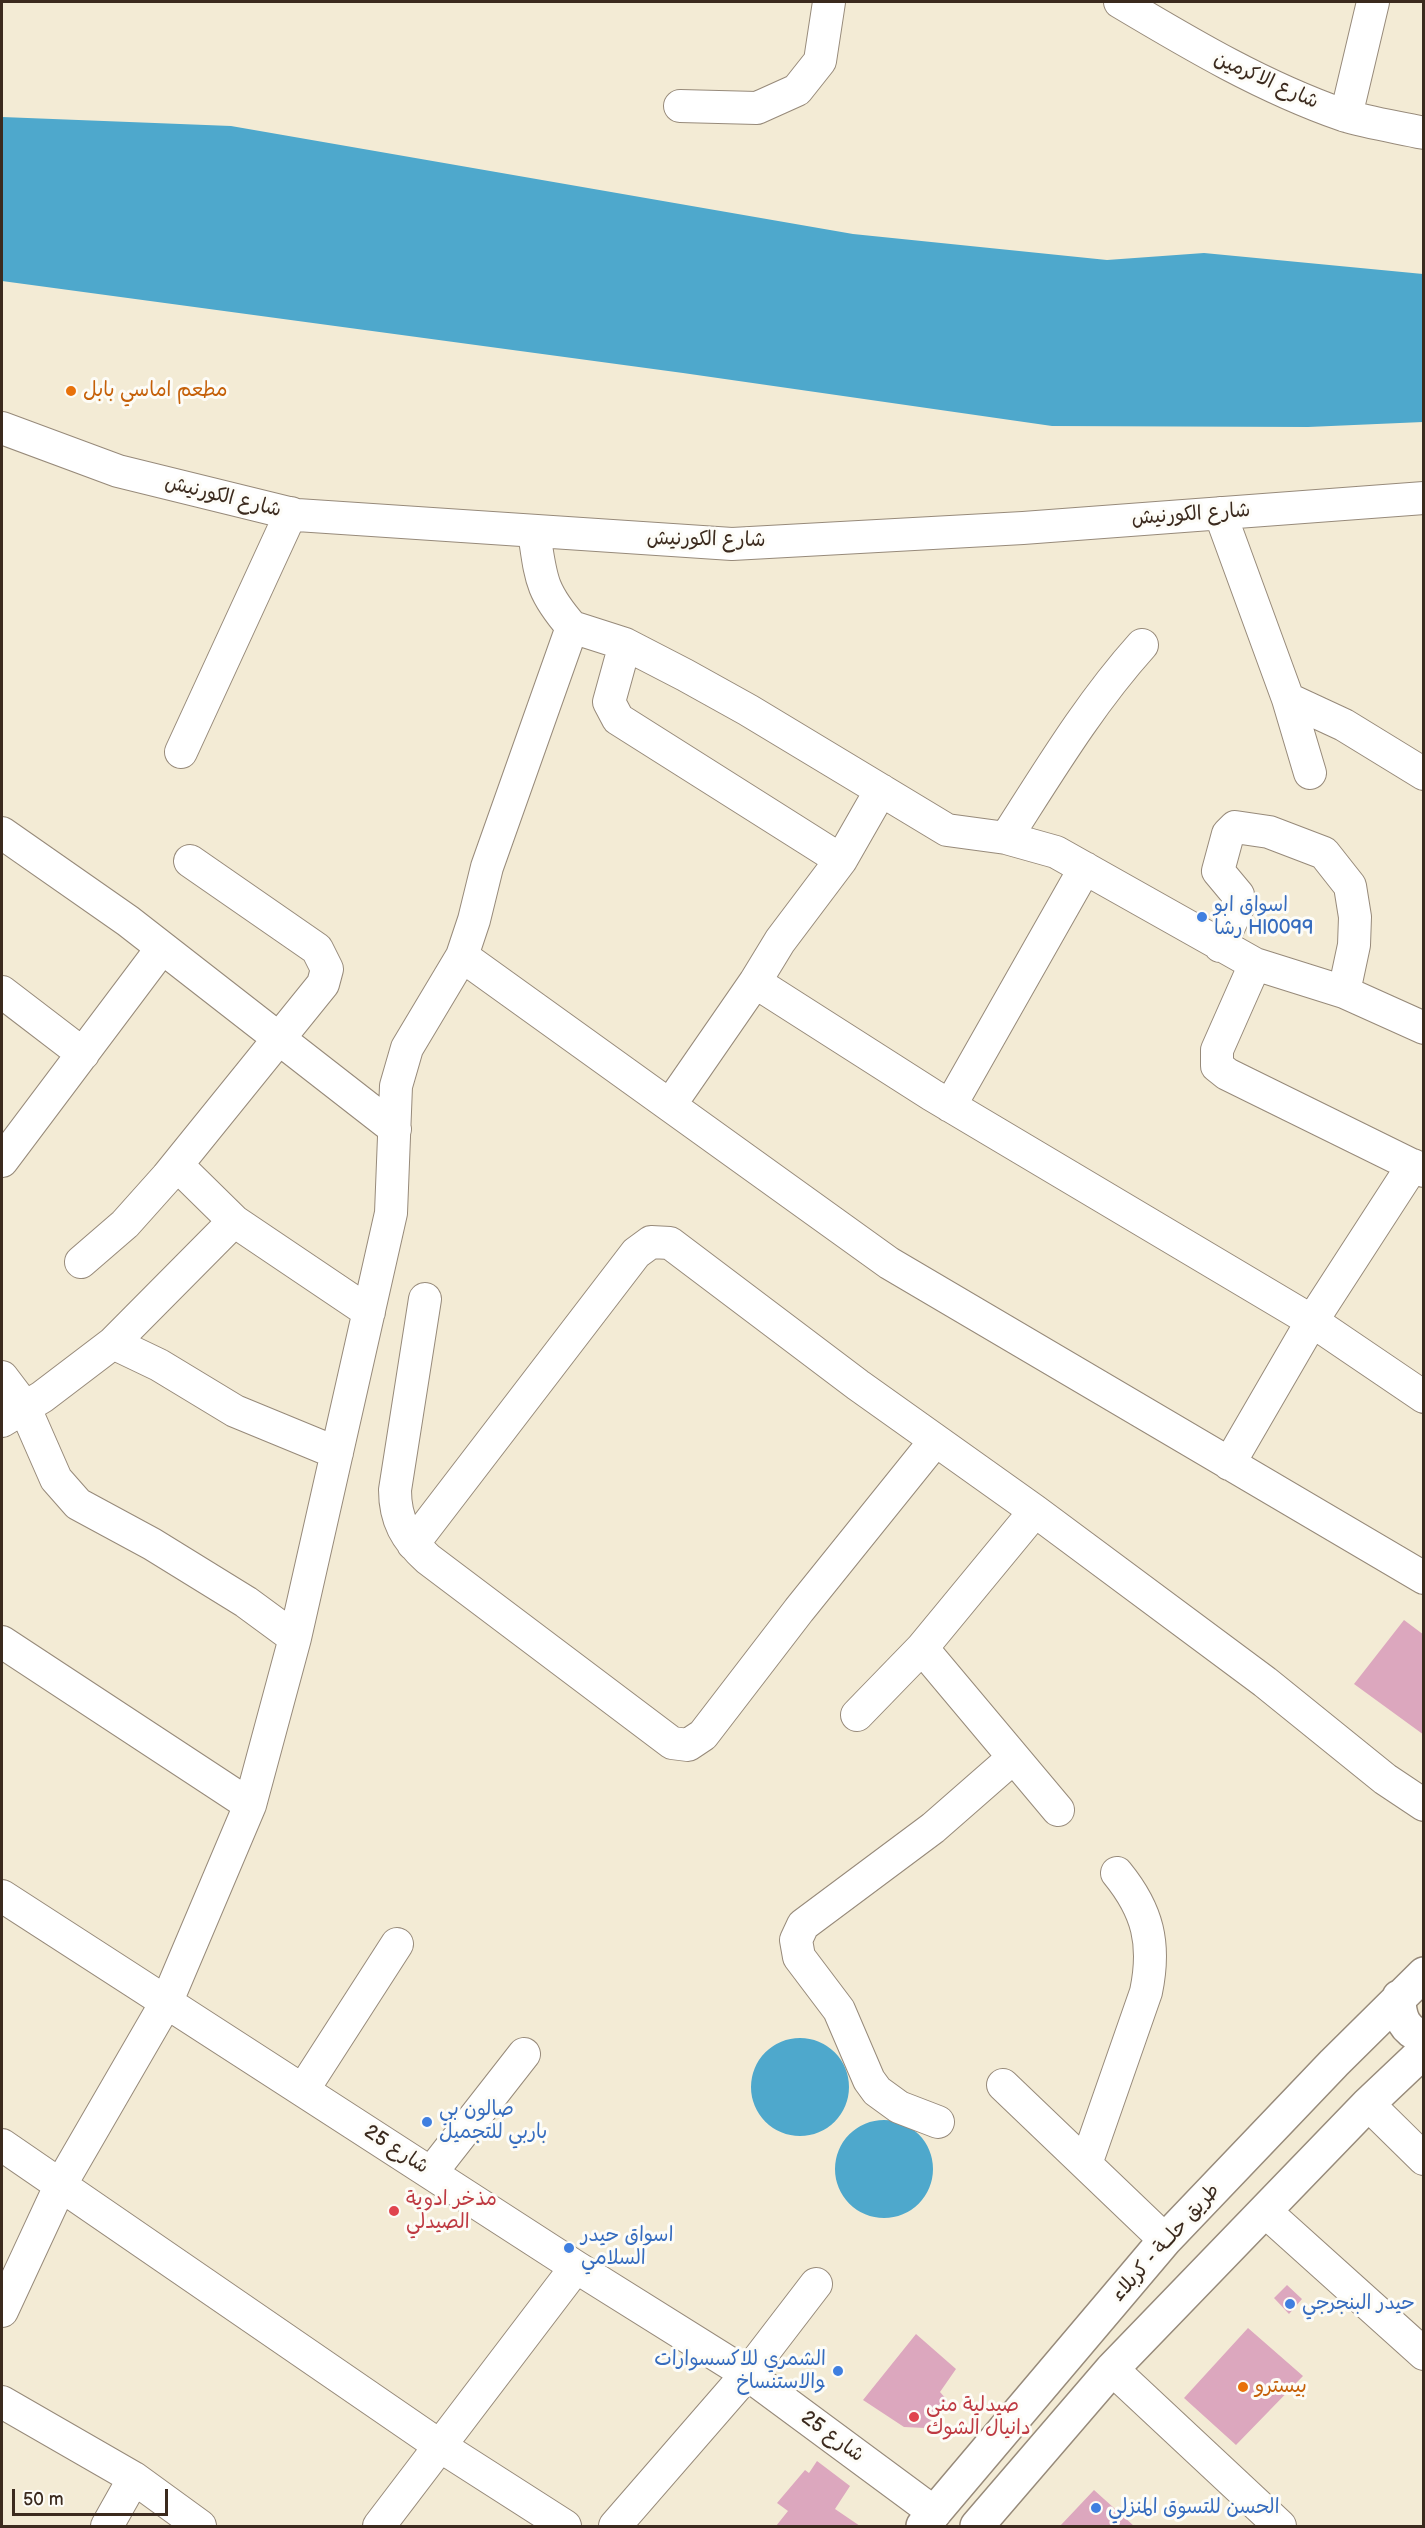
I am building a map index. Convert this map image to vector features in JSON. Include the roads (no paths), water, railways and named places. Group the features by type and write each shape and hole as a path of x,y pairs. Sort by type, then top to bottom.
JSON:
{"main road":[{"name":"طريق حلــة - كربلاء","path":"929,2520 1165,2240 1334,2063 1424,1974"},
{"path":"1399,1997 1403,2023 1408,2029 1424,2038"},
{"path":"977,2526 1112,2369 1369,2103 1424,2051"},
{"path":"1334,2063 1346,2063 1362,2073 1369,2085 1369,2103"}],"street":[{"path":"680,106 757,108 796,90 820,61 829,2"},
{"name":"شارع الاكرمين","path":"1120,2 1205,53 1276,89 1346,116 1424,133"},
{"path":"1346,116 1373,2"},
{"name":"شارع الكورنيش","path":"2,428 118,471 291,513 534,532 732,544 1023,528 1424,498"},
{"path":"181,752 291,513"},
{"path":"1220,513 1288,699 1310,774"},
{"path":"534,532 542,584 552,604 572,627 625,644 748,710 947,830 1006,838 1056,852 1255,964 1344,992 1424,1028"},
{"path":"2,2311 61,2184 166,2001 250,1806 295,1638 391,1213 396,1086 407,1048 462,956 488,867 572,627"},
{"path":"625,644 609,702 618,719 841,860"},
{"path":"1006,838 1071,736 1110,681 1142,645"},
{"path":"1288,699 1344,725 1424,774"},
{"path":"670,1105 755,982 780,941 841,860 881,790"},
{"path":"1220,946 1238,907 1238,895 1218,871 1228,834 1235,827 1269,832 1324,853 1350,886 1355,917 1354,945 1344,992"},
{"path":"2,832 128,921 395,1129"},
{"path":"81,1262 126,1224 177,1165 323,984 327,969 316,949 190,861"},
{"path":"950,1106 1085,868"},
{"path":"2,1161 162,948"},
{"path":"462,956 889,1263 1424,1578"},
{"path":"1228,1464 1312,1321 1418,1168 1227,1074 1217,1066 1217,1050 1255,964"},
{"path":"755,982 950,1106 1312,1321 1424,1397"},
{"path":"2,992 83,1054"},
{"path":"177,1165 234,1221 369,1312"},
{"path":"13,1414 42,1397 113,1343 234,1221"},
{"path":"413,1545 636,1253 651,1242 660,1240 670,1242 935,1442 1035,1511 1265,1682 1385,1779 1424,1805"},
{"path":"425,1299 395,1490 395,1506 399,1522 413,1545 450,1576 672,1743 688,1745 703,1735 799,1610 935,1442"},
{"path":"113,1343 159,1365 235,1411 337,1453"},
{"path":"2,1377 13,1414 56,1479 78,1504 161,1550 246,1602 295,1638"},
{"path":"857,1715 922,1648 1035,1511"},
{"path":"2,1642 250,1806"},
{"path":"922,1648 1058,1810"},
{"path":"938,2122 898,2107 877,2091 868,2080 839,2010 800,1957 795,1940 803,1924 933,1828 1013,1758"},
{"path":"1086,2164 1146,1992 1150,1971 1148,1929 1131,1890 1117,1874"},
{"name":"شارع 25","path":"2,1896 576,2267 747,2374 929,2520"},
{"path":"303,2090 397,1944"},
{"path":"431,2173 524,2054"},
{"path":"1003,2085 1165,2240"},
{"path":"1369,2103 1424,2159"},
{"path":"2,2145 440,2446 565,2526"},
{"path":"1266,2212 1424,2354"},
{"path":"379,2526 576,2267"},
{"path":"615,2526 747,2374 816,2284"},
{"path":"1112,2369 1280,2526"},
{"path":"2,2402 134,2478 200,2526"},
{"path":"107,2526 134,2478"}],"water":[{"path":"2,117 231,126 853,234 1107,260 1204,253 1423,274 1423,422 1308,427 1052,426 683,373 2,281"},
{"path":"800,2038 819,2042 834,2053 845,2068 849,2087 845,2106 834,2121 819,2132 800,2136 781,2132 766,2121 755,2106 751,2087 755,2068 766,2053 781,2042"},
{"path":"884,2120 903,2123 919,2134 930,2150 933,2169 930,2188 919,2204 903,2215 884,2218 865,2215 849,2204 838,2188 835,2169 838,2150 849,2134 865,2123"}],"place":[{"name":"مطعم اماسي بابل","path":"71,391"},
{"name":"اسواق ابو رشا Hl0099","path":"1202,917"},
{"name":"صالون بي باربي للتجميل","path":"427,2122"},
{"name":"مذخر ادوية الصيدلي","path":"394,2211"},
{"name":"اسواق حيدر السلامي","path":"569,2248"},
{"name":"حيدر البنجرجي","path":"1290,2304"},
{"name":"الشمري للاكسسوارات والاستنساخ","path":"838,2371"},
{"name":"بيسترو","path":"1243,2387"},
{"name":"صيدلية منى دانيال الشوك","path":"914,2417"},
{"name":"الحسن للتسوق المنزلي","path":"1096,2508"}]}
